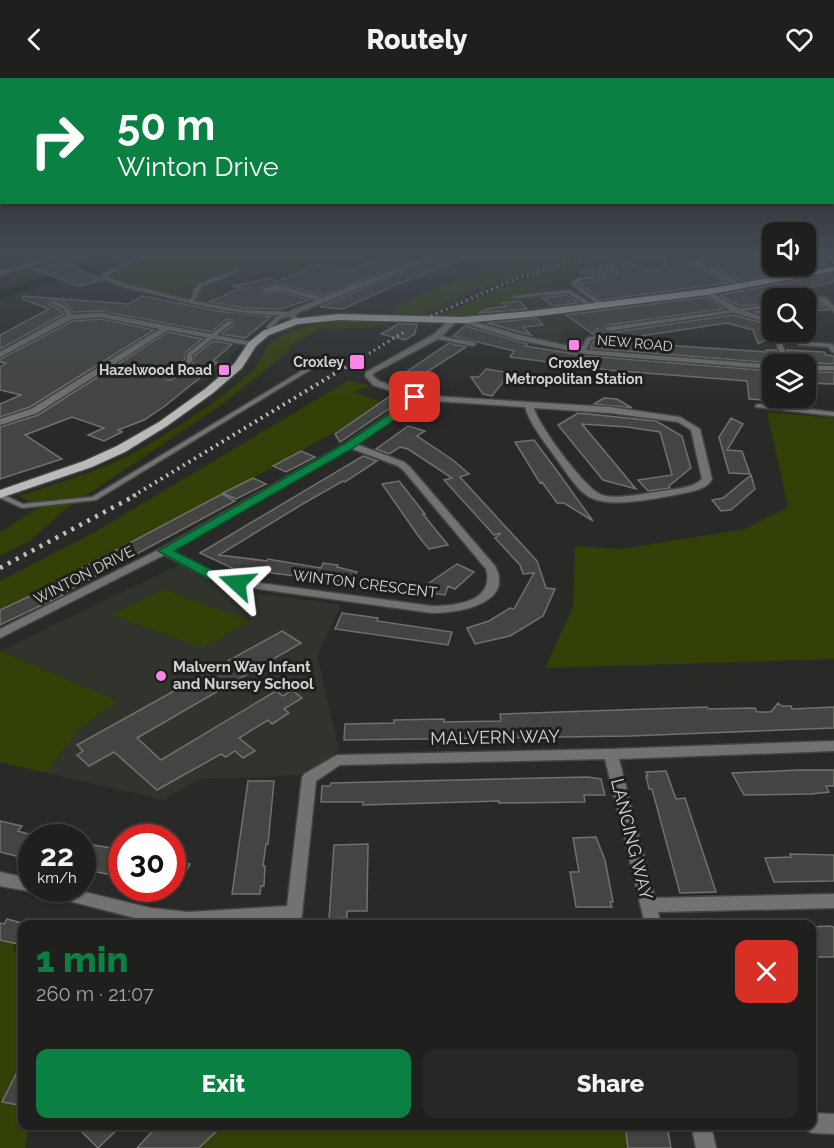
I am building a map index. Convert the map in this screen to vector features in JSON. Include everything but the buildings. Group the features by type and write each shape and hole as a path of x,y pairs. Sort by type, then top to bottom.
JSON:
{"main road":[{"path":"0,494 88,464 121,449 163,424 209,391 238,366 252,344 294,318 459,320 602,305"}],"street":[{"path":"294,318 313,305"},
{"path":"727,305 737,311 761,318"},
{"path":"0,355 70,317 100,315 252,344"},
{"path":"459,320 435,337 370,372 372,379 376,383 415,397 610,410 686,422 694,429 707,479 705,483 693,488 614,500 595,496 588,492 529,413 530,406"},
{"name":"NEW ROAD","path":"459,320 522,338 583,351 762,366"},
{"path":"0,423 34,411 166,327"},
{"path":"816,368 834,368"},
{"name":"WINTON DRIVE","path":"0,634 164,551 350,445 412,403 415,397"},
{"name":"WINTON CRESCENT","path":"164,551 214,576 237,583 428,609 464,607 474,604 489,592 495,580 491,568 407,469 401,464 350,445"},
{"name":"MALVERN WAY","path":"294,918 309,778 337,760 834,746"},
{"name":"LANCING WAY","path":"611,754 652,920"},
{"path":"0,879 18,883"},
{"path":"648,905 834,901"},
{"path":"96,902 152,915 179,918 294,918"},
{"path":"816,1123 834,1124"},
{"path":"702,1130 706,1148"}],"lane":[{"path":"59,305 66,308 70,317"},
{"path":"207,305 294,318"},
{"path":"608,329 760,308"},
{"path":"242,319 250,312"},
{"path":"168,377 190,360 189,355 230,322"},
{"path":"583,351 590,339 597,337 600,332"},
{"path":"435,337 473,344"},
{"path":"801,344 830,345 834,351"},
{"path":"0,494 22,506 94,499 326,357"},
{"path":"758,406 834,414"}],"shaded area":[{"path":"496,305 574,305 473,315"},
{"path":"240,312 274,316 240,346 203,384 154,376"},
{"path":"562,314 585,330 565,331 558,343 483,324"},
{"name":"Malvern Way Infant and Nursery School","path":"180,564 186,564 231,590 341,605 317,656 339,750 328,760 307,770 303,775 200,779 163,800 0,762 0,651"}],"green space":[{"path":"400,305 443,305 421,315 386,312"},
{"path":"463,305 497,305 473,315 435,317"},
{"path":"354,320 375,321 392,327 320,329 287,347 292,349 224,403 66,509 31,540 0,556 0,532 40,507 19,496 106,466 154,441 204,409 240,382 255,368 270,344 279,337 306,326"},
{"path":"349,380 370,386 354,392 377,400 385,408 369,410 342,428 253,478 52,586 0,611 0,581 95,532"},
{"path":"767,412 834,418 834,659 545,668 573,607 575,546 621,549 745,529 788,507"},
{"path":"164,589 250,621 203,648 112,615"},
{"path":"0,651 118,701 79,729 46,773 0,762"},
{"path":"0,940 13,943 15,952 18,952 18,1130 29,1130 25,1148 0,1148"},
{"path":"218,1130 626,1130 628,1148 199,1148"}],"railway":[{"path":"431,316 456,305"},
{"path":"355,362 404,332"},
{"path":"133,496 357,360"},
{"path":"0,568 136,495"}],"place":[{"name":"Croxley Metropolitan Station","path":"574,345"},
{"name":"Croxley","path":"357,362"},
{"name":"Hazelwood Road","path":"224,370"},
{"name":"Malvern Way Infant and Nursery School","path":"161,676"}],"route":[{"path":"237,583 214,576 164,551 350,445 415,401 415,397"}]}
